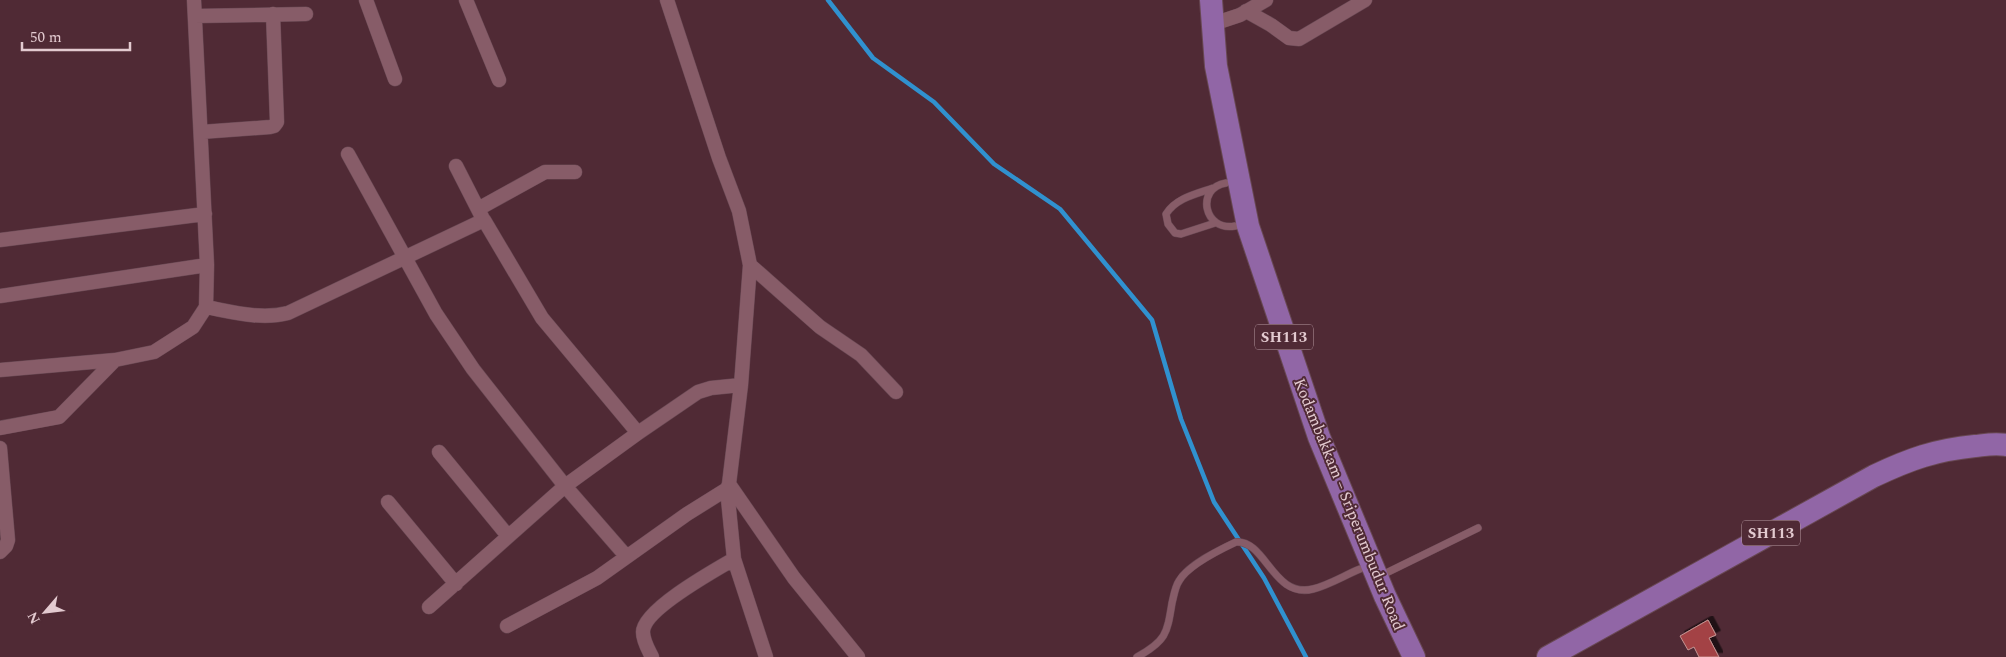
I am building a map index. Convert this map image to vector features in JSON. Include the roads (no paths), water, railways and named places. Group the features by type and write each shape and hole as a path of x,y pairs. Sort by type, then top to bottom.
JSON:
{"main road":[{"name":"Kodambakkam – Sriperumbudur Road","path":"1198,0 1203,68 1225,225 1277,358 1307,442 1368,573 1414,657"},
{"name":"Kodambakkam – Sriperumbudur Road","path":"1211,0 1216,66 1248,226 1319,437 1400,657"},
{"name":"SH113","path":"1548,657 1874,476 1911,459 1946,449 1997,444 2006,445"},
{"name":"SH113","path":"1574,657 1880,488 1916,471 1948,461 2006,458"}],"street":[{"path":"0,370 116,360 154,352 193,327 206,308 207,265 194,0"},
{"path":"366,0 395,79"},
{"path":"466,0 499,80"},
{"path":"667,0 719,158 739,211 750,266 741,385 728,486 734,559 765,657"},
{"path":"1213,24 1246,11 1266,0"},
{"path":"1246,11 1290,38 1299,39 1365,0"},
{"path":"200,132 274,126 277,122 273,14"},
{"path":"195,16 306,14"},
{"path":"348,154 436,314 472,369 565,486 626,556"},
{"path":"456,166 481,214 542,318 638,433"},
{"path":"206,308 274,317 288,312 405,257 481,214 545,172 575,172"},
{"path":"0,240 205,214"},
{"path":"0,296 207,265"},
{"path":"750,266 820,327 860,355 896,392"},
{"path":"0,428 59,417 116,360"},
{"path":"429,607 565,486 638,433 698,392 711,388 741,385"},
{"path":"0,448 8,540 6,546 0,552"},
{"path":"439,452 508,536"},
{"path":"507,626 597,578 728,486"},
{"path":"728,486 794,578 858,657"},
{"path":"388,502 456,584"},
{"path":"652,657 645,643 643,631 646,621 654,612 692,583 734,559"}],"lane":[{"path":"1220,185 1184,198 1171,207 1166,214 1168,224 1175,233 1181,234 1225,225"},
{"path":"1137,657 1151,649 1164,637 1168,628 1178,581 1186,571 1236,542 1244,542 1251,546 1272,572 1286,584 1302,590 1314,589 1368,573 1478,528"}],"waterway":[{"path":"828,0 873,58 934,102 994,164 1060,209 1152,320 1181,419 1214,502 1264,578 1306,657"}]}
